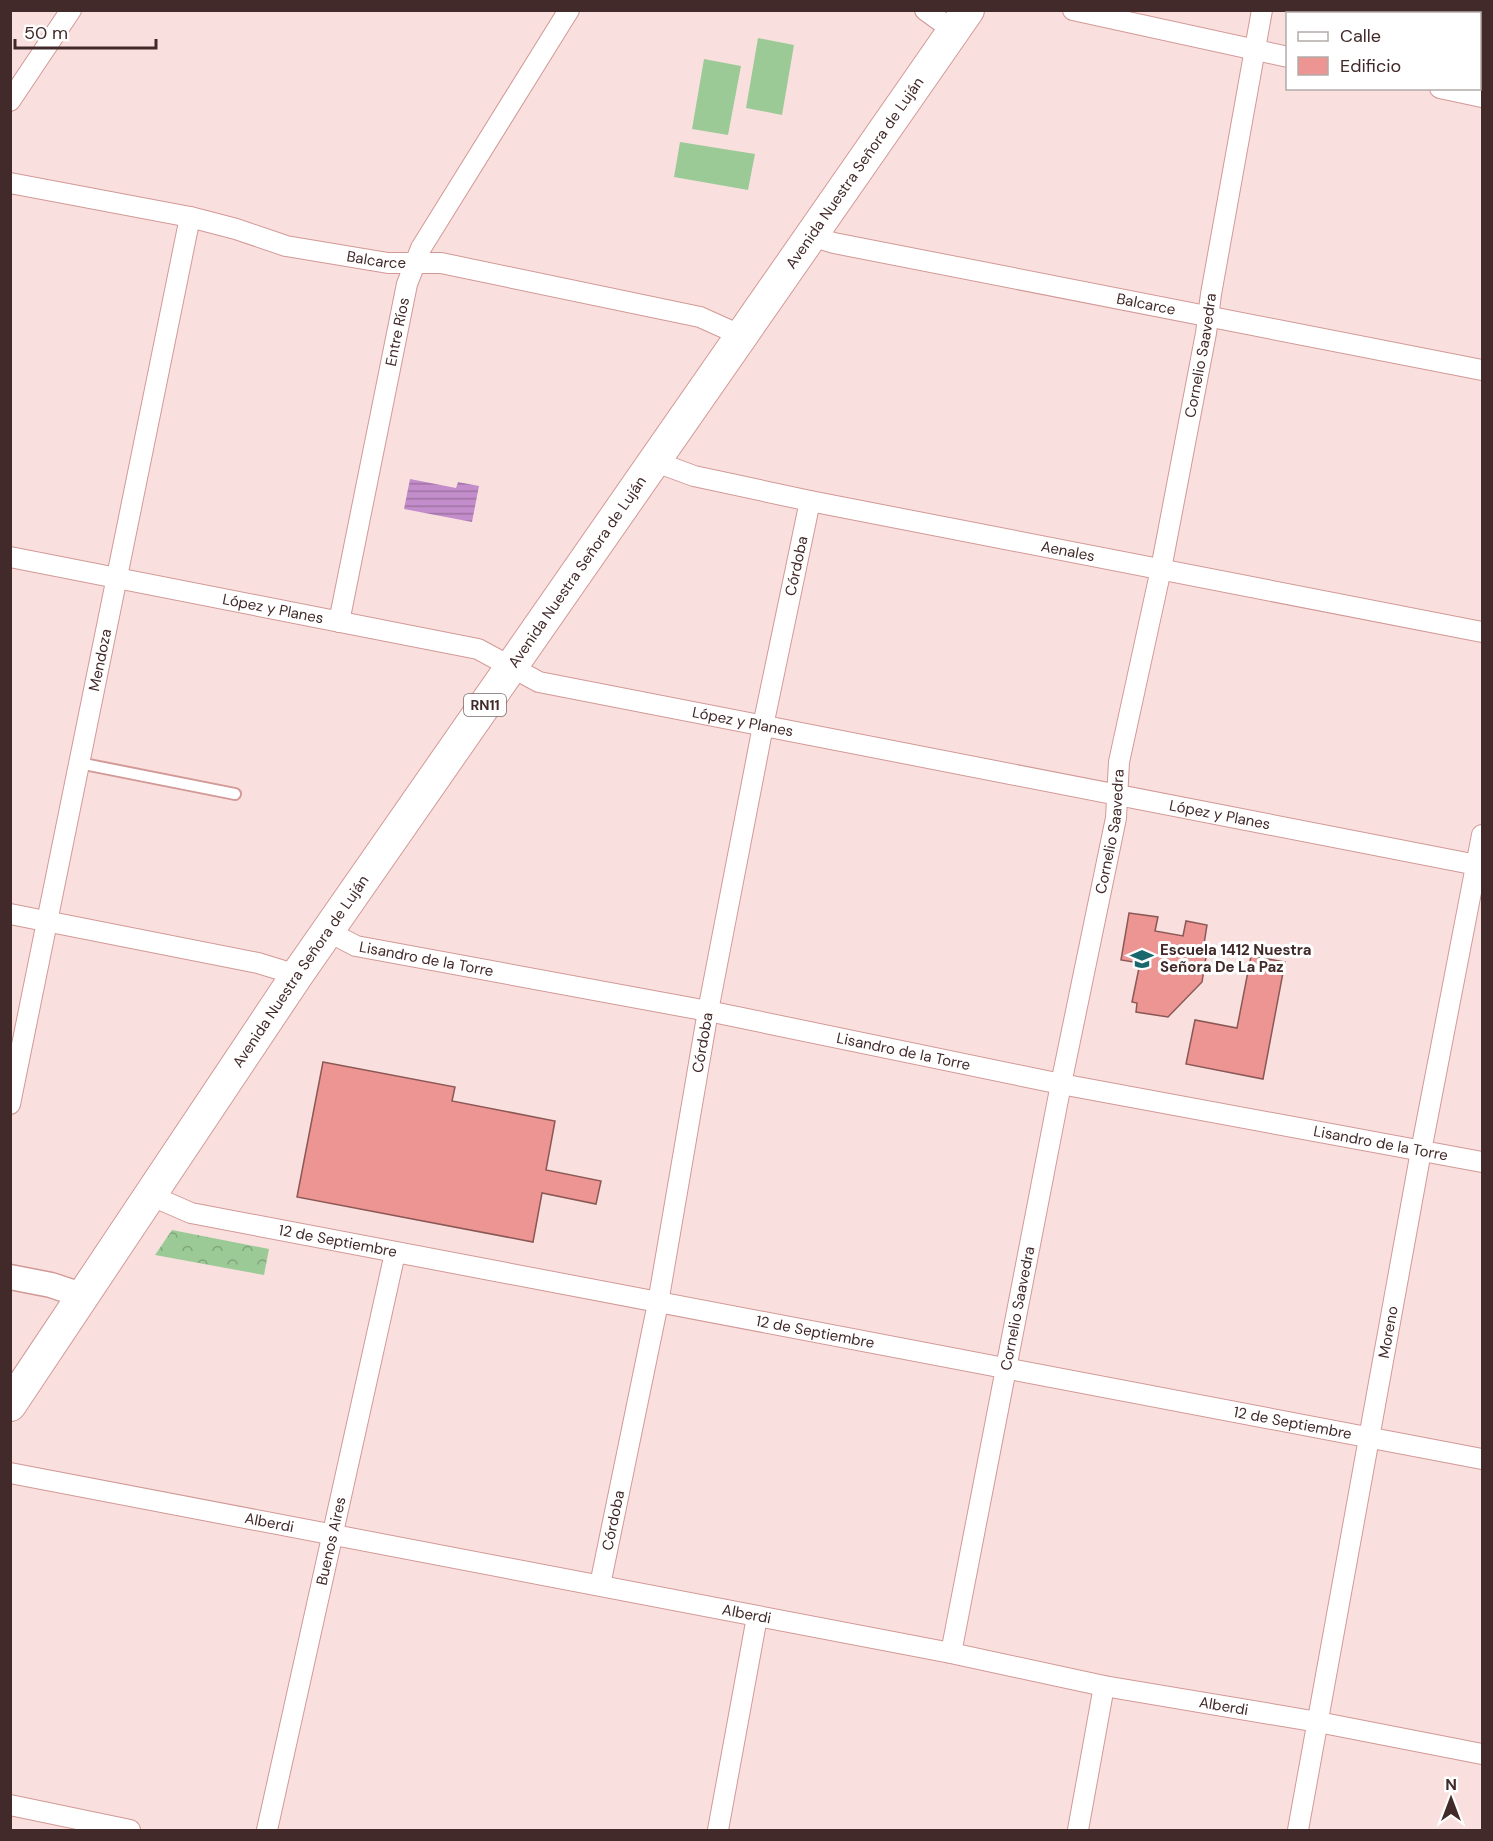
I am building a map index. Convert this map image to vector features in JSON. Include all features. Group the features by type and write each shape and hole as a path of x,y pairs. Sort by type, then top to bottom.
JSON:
{"main road":[{"name":"Avenida Nuestra Señora de Luján","path":"10,1405 152,1196 297,975 656,462 740,335 961,21"}],"street":[{"path":"10,101 71,10"},
{"name":"Entre Ríos","path":"339,622 407,284 414,263 421,248 569,10"},
{"path":"925,10 961,21"},
{"path":"1073,10 1286,57"},
{"name":"Cornelio Saavedra","path":"951,1653 1061,1084 1116,818 1119,762 1161,569 1262,10"},
{"path":"1449,90 1482,97"},
{"name":"Balcarce","path":"10,183 190,217 236,229 286,246 388,263 441,263 700,317 740,335"},
{"name":"Mendoza","path":"10,1104 190,217"},
{"name":"Balcarce","path":"811,236 834,243 1482,370"},
{"name":"Aenales","path":"656,462 694,476 810,501 1482,632"},
{"name":"Córdoba","path":"600,1585 658,1303 708,1011 763,726 810,501"},
{"name":"López y Planes","path":"10,557 478,649 539,682 1480,866"},
{"name":"Moreno","path":"1298,1830 1421,1151 1480,866 1482,835"},
{"path":"10,914 258,963 297,975"},
{"name":"Lisandro de la Torre","path":"328,932 356,946 708,1011 1061,1084 1482,1162"},
{"name":"12 de Septiembre","path":"152,1196 191,1213 1482,1459"},
{"name":"Buenos Aires","path":"267,1830 395,1253"},
{"path":"10,1277 51,1285 84,1296"},
{"name":"Alberdi","path":"10,1473 951,1653 1104,1686 1318,1722 1482,1754"},
{"path":"717,1830 757,1617"},
{"path":"1078,1830 1104,1686"},
{"path":"10,1805 130,1830"}],"lane":[{"path":"79,763 235,794"}],"green space":[{"path":"758,38 794,45 782,115 746,108"},
{"path":"704,59 741,66 728,135 692,129"},
{"path":"680,142 755,154 748,190 674,177"},
{"path":"172,1230 269,1249 264,1275 155,1255"}],"shaded area":[{"path":"410,479 456,488 458,482 479,486 472,522 404,509"}],"building":[{"path":"1129,913 1158,917 1155,931 1183,936 1186,921 1207,925 1204,944 1208,945 1202,982 1168,1017 1136,1012 1137,1003 1132,1002 1140,963 1121,960"},
{"path":"1251,956 1285,962 1263,1079 1186,1064 1195,1020 1237,1028"},
{"path":"323,1062 455,1087 452,1101 555,1121 546,1170 601,1181 596,1204 542,1193 533,1242 297,1197"}],"place":[{"name":"Escuela 1412 Nuestra Señora De La Paz","path":"1142,959"}]}
